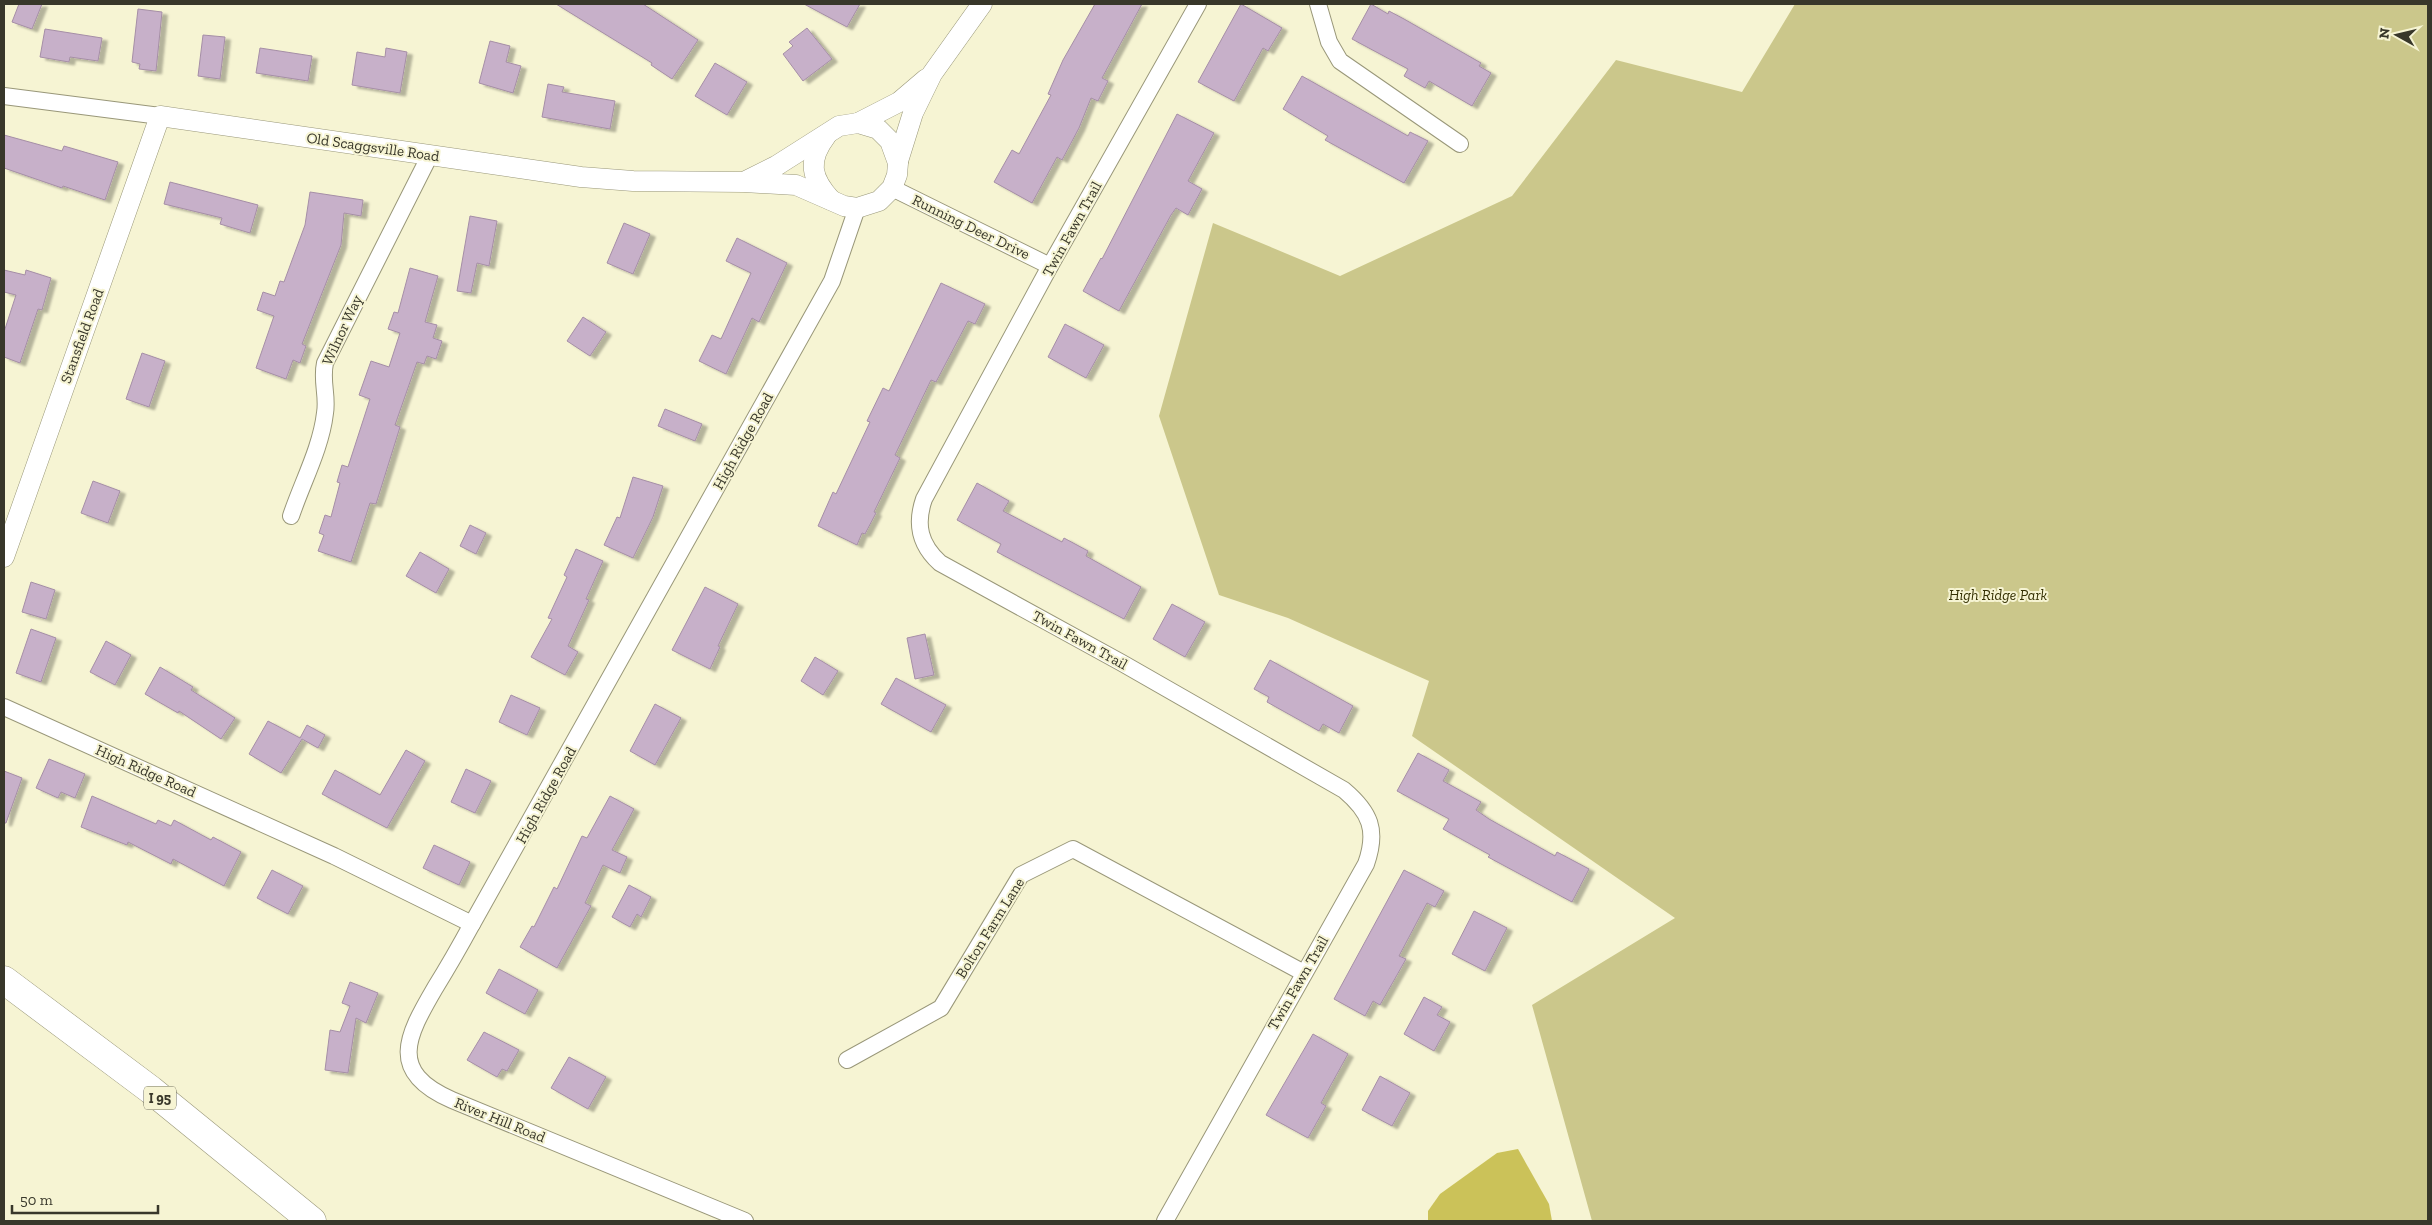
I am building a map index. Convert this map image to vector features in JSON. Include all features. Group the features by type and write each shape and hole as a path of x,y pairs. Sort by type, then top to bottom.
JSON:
{"highway":[{"name":"I 95","path":"4,980 151,1090 312,1221"}],"street":[{"path":"932,74 899,102 858,123 839,126 827,134 818,146 813,169 818,185 831,200 844,206 857,208 879,201 892,188 897,175 898,161 913,113 932,74 982,4"},
{"name":"Twin Fawn Trail","path":"1165,1221 1366,864 1371,850 1370,823 1365,811 1344,790 1122,663 940,563 929,553 922,540 919,513 924,499 1050,266 1198,4"},
{"path":"1318,4 1329,42 1340,61 1460,144"},
{"name":"Old Scaggsville Road","path":"4,96 160,116 581,177 670,183 744,182 796,185 831,200"},
{"name":"Stansfield Road","path":"4,557 160,116"},
{"path":"858,123 878,129 890,141 898,161"},
{"name":"Old Scaggsville Road","path":"744,182 776,166 827,134"},
{"name":"Wilnor Way","path":"291,516 322,429 326,411 322,378 324,363 430,155"},
{"name":"Running Deer Drive","path":"892,188 1050,266"},
{"name":"High Ridge Road","path":"4,707 334,856 472,924 832,282 857,208"},
{"name":"Bolton Farm Lane","path":"847,1060 941,1008 1021,874 1073,849 1304,973"},
{"name":"River Hill Road","path":"472,924 413,1027 408,1050 411,1068 421,1082 434,1093 745,1221"}],"green space":[{"name":"High Ridge Park","path":"1795,4 2428,4 2428,1221 1592,1221 1532,1005 1675,918 1412,736 1429,681 1288,618 1219,595 1159,416 1213,223 1340,276 1512,196 1616,60 1742,92"}],"shaded area":[{"path":"1518,1149 1549,1204 1552,1221 1428,1221 1428,1211 1440,1194 1497,1153"}],"building":[{"path":"19,4 42,4 32,29 12,22"},
{"path":"556,4 643,4 698,40 672,79 651,65 652,63"},
{"path":"804,4 860,4 847,27"},
{"path":"1095,4 1142,4 1102,78 1108,81 1098,101 1091,98 1079,128 1062,160 1057,157 1032,203 994,182 1012,150 1019,154 1051,95 1048,94 1063,60"},
{"path":"1241,4 1282,28 1268,51 1263,48 1234,101 1198,82"},
{"path":"1371,4 1388,14 1389,11 1404,19 1481,63 1479,66 1491,73 1472,106 1429,81 1425,88 1404,76 1408,69 1352,39"},
{"path":"138,9 162,12 156,71 139,69 140,64 132,62"},
{"path":"807,28 832,59 803,81 783,54 793,46 789,42"},
{"path":"45,29 102,38 98,61 70,57 69,62 40,57"},
{"path":"203,35 225,37 220,79 198,76"},
{"path":"490,41 510,46 506,62 521,66 513,93 479,83"},
{"path":"260,48 312,56 308,81 256,73"},
{"path":"386,48 407,52 400,93 352,85 357,52 385,57"},
{"path":"715,63 747,82 727,115 695,96"},
{"path":"1302,76 1408,136 1410,132 1428,141 1404,183 1325,140 1328,136 1283,109"},
{"path":"548,84 564,87 562,92 615,101 610,129 542,117"},
{"path":"1177,114 1214,133 1188,181 1202,189 1188,215 1176,208 1171,215 1119,311 1083,291 1102,259"},
{"path":"4,135 62,151 64,146 118,162 105,200 63,186 62,188 4,168"},
{"path":"170,182 258,205 250,233 220,224 222,218 164,204"},
{"path":"310,192 363,200 361,216 344,213 341,245 302,344 306,346 300,363 293,360 286,379 256,368 274,316 257,310 263,292 275,296 280,281 284,282 305,225"},
{"path":"470,216 497,221 489,266 477,263 471,293 457,291"},
{"path":"624,223 650,234 633,274 607,263"},
{"path":"737,238 787,263 759,322 752,318 726,374 699,361 712,335 721,339 751,273 726,261"},
{"path":"410,268 438,276 425,322 437,325 433,338 442,341 436,359 427,356 424,364 417,362 395,425 400,427 376,504 370,503 351,562 318,551 324,535 319,533 325,515 331,517 340,483 337,482 342,465 348,467 370,399 359,395 371,361 389,367 400,333 388,329 394,312 398,313"},
{"path":"4,270 25,275 26,270 51,278 42,310 38,309 20,363 4,357 4,332 16,295 4,292"},
{"path":"941,283 985,304 975,324 968,321 936,382 931,380 895,455 900,458 874,512 876,513 865,534 862,533 857,545 818,526 833,492 836,494 870,422 867,421 883,388 889,391"},
{"path":"583,317 606,332 590,356 567,341"},
{"path":"1065,324 1104,345 1086,378 1048,357"},
{"path":"142,353 165,361 149,407 126,399"},
{"path":"665,409 702,424 695,441 658,426"},
{"path":"633,477 663,486 653,517 633,558 604,545 617,517 620,518"},
{"path":"93,481 120,491 108,523 81,513"},
{"path":"977,483 1009,501 1003,511 1062,542 1064,538 1088,551 1086,556 1141,587 1124,619 997,552 1001,544 957,520"},
{"path":"470,525 486,533 476,554 460,546"},
{"path":"576,549 603,561 586,599 589,600 568,646 578,652 565,675 531,657 552,619 548,618 567,577 564,575"},
{"path":"420,552 449,569 436,593 406,576"},
{"path":"31,582 55,590 46,619 22,612"},
{"path":"705,587 738,604 718,646 720,647 710,669 672,650"},
{"path":"1172,604 1205,622 1185,657 1153,639"},
{"path":"31,629 56,638 41,682 16,673"},
{"path":"925,634 934,675 915,679 907,638"},
{"path":"106,641 131,655 115,685 90,672"},
{"path":"815,657 838,671 823,695 801,681"},
{"path":"1270,660 1353,706 1339,733 1323,724 1319,731 1267,702 1269,697 1254,689"},
{"path":"160,667 193,687 191,690 235,718 221,739 179,711 178,713 145,694"},
{"path":"896,678 946,705 931,732 881,704"},
{"path":"511,695 540,708 527,735 499,722"},
{"path":"655,704 681,718 655,765 630,751"},
{"path":"268,721 300,738 307,725 325,735 318,748 302,739 281,773 249,754"},
{"path":"406,750 425,761 387,828 322,794 335,770 380,795"},
{"path":"1418,753 1449,770 1443,781 1481,802 1476,810 1489,819 1555,856 1557,852 1589,869 1572,902 1488,857 1490,855 1443,829 1449,819 1397,791"},
{"path":"49,759 85,774 75,798 61,792 58,798 36,788"},
{"path":"466,769 491,781 475,813 451,802"},
{"path":"4,771 22,778 6,823 4,823"},
{"path":"92,796 156,824 158,820 171,826 174,820 211,840 213,837 241,852 224,886 173,859 171,864 128,842 127,845 81,827"},
{"path":"610,796 634,809 612,850 627,857 620,873 603,865 585,903 591,906 557,968 520,947 532,926 534,927 554,887 557,889 582,836 587,838"},
{"path":"434,845 470,862 459,885 423,868"},
{"path":"272,870 303,886 288,914 257,898"},
{"path":"1404,870 1444,891 1435,907 1427,903 1399,956 1406,959 1380,1005 1373,1001 1365,1016 1334,999"},
{"path":"629,885 651,897 641,917 637,914 630,927 612,917"},
{"path":"1474,911 1507,928 1485,971 1452,954"},
{"path":"499,969 538,990 525,1014 486,993"},
{"path":"350,982 378,993 366,1023 356,1018 348,1073 325,1070 330,1030 340,1032 350,1006 342,1003"},
{"path":"1424,997 1442,1007 1437,1015 1450,1022 1434,1051 1404,1034"},
{"path":"484,1032 519,1050 507,1071 502,1069 497,1077 467,1060"},
{"path":"1313,1034 1348,1054 1321,1103 1326,1106 1308,1138 1266,1115"},
{"path":"569,1057 606,1077 588,1109 551,1088"},
{"path":"1380,1076 1410,1093 1392,1126 1362,1110"}]}
